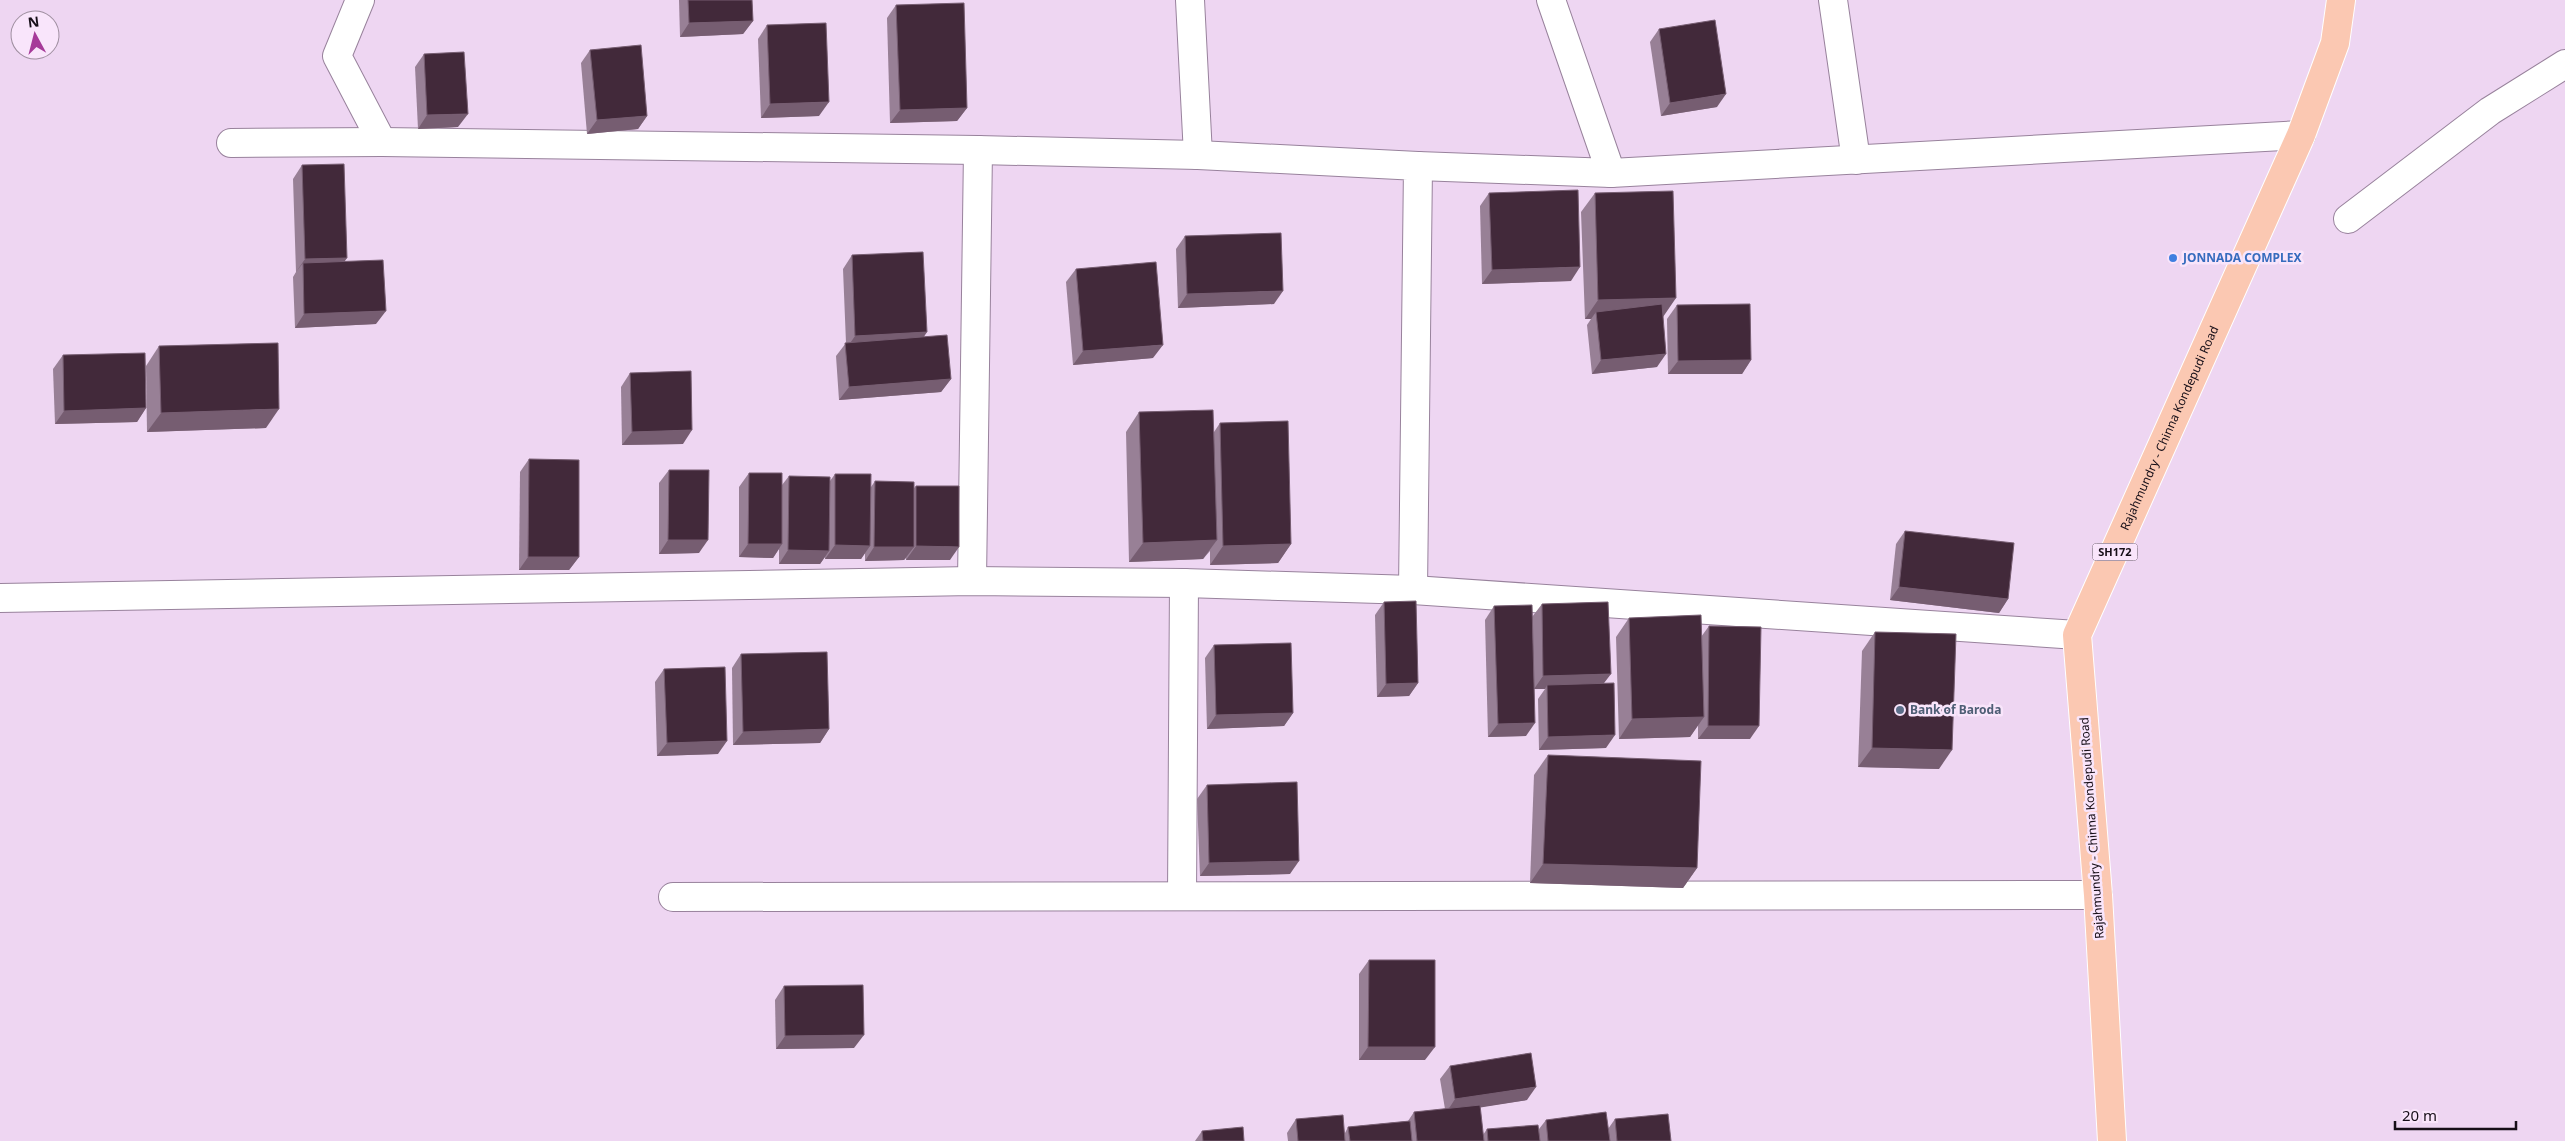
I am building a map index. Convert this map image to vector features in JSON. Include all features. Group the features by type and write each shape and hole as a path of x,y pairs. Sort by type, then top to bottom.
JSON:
{"main road":[{"name":"Rajahmundry - Chinna Kondepudi Road","path":"2112,1141 2098,894 2077,635 2301,135 2335,43 2341,0"}],"street":[{"path":"360,0 337,56 382,142"},
{"path":"1190,0 1198,155"},
{"path":"1551,0 1611,173"},
{"path":"1833,0 1856,160"},
{"path":"2348,219 2490,111 2565,64"},
{"path":"231,143 382,142 978,150 1198,155 1611,173 2301,135"},
{"path":"972,581 978,150"},
{"path":"1412,590 1418,166"},
{"path":"0,598 972,581 1184,583 1412,590 2077,635"},
{"path":"1182,896 1184,583"},
{"path":"673,897 2098,894"}],"building":[{"path":"688,0 752,0 753,21 689,23"},
{"path":"964,3 967,108 900,110 896,5"},
{"path":"1715,20 1726,94 1670,103 1659,29"},
{"path":"826,23 829,102 770,104 767,25"},
{"path":"641,45 647,116 597,120 590,50"},
{"path":"464,52 468,114 427,115 424,54"},
{"path":"344,164 347,258 305,259 302,165"},
{"path":"1578,190 1580,267 1492,270 1489,193"},
{"path":"1673,191 1676,298 1598,300 1595,193"},
{"path":"1281,233 1283,291 1187,294 1185,236"},
{"path":"923,252 927,332 855,336 852,255"},
{"path":"383,260 386,311 304,314 303,263"},
{"path":"1156,262 1163,345 1083,351 1076,269"},
{"path":"1662,304 1666,354 1601,360 1596,312"},
{"path":"1750,304 1751,360 1678,361 1677,305"},
{"path":"947,335 951,379 849,387 845,343"},
{"path":"278,343 279,409 161,413 159,346"},
{"path":"145,353 146,408 64,411 63,355"},
{"path":"691,371 692,430 632,432 630,373"},
{"path":"1213,410 1217,540 1143,543 1139,412"},
{"path":"1288,421 1291,544 1223,546 1220,423"},
{"path":"529,459 579,460 579,557 528,557"},
{"path":"669,470 709,470 708,540 668,540"},
{"path":"749,473 782,473 782,544 748,544"},
{"path":"835,474 871,474 870,546 835,545"},
{"path":"789,476 830,477 829,551 788,550"},
{"path":"875,481 914,482 914,547 874,547"},
{"path":"916,486 959,486 959,547 916,546"},
{"path":"1905,531 2014,543 2008,599 1899,587"},
{"path":"1416,601 1418,683 1386,684 1384,602"},
{"path":"1608,602 1611,674 1543,676 1542,604"},
{"path":"1532,605 1535,723 1498,724 1494,606"},
{"path":"1701,615 1704,717 1632,719 1629,618"},
{"path":"1709,626 1761,627 1759,726 1708,726"},
{"name":"Bank of Baroda","path":"1875,632 1956,634 1952,750 1872,748"},
{"path":"1291,643 1293,713 1216,715 1214,645"},
{"path":"827,652 829,729 743,732 741,654"},
{"path":"725,667 727,741 667,743 664,669"},
{"path":"1614,683 1615,735 1548,737 1547,685"},
{"path":"1548,755 1701,761 1697,868 1543,864"},
{"path":"1297,782 1299,861 1209,863 1207,785"},
{"path":"1369,960 1435,960 1435,1047 1368,1047"},
{"path":"863,985 864,1035 785,1036 784,986"},
{"path":"1531,1053 1536,1087 1455,1099 1450,1066"},
{"path":"1480,1105 1484,1141 1417,1141 1414,1112"},
{"path":"1606,1112 1610,1141 1548,1141 1546,1120"},
{"path":"1668,1114 1671,1141 1617,1141 1615,1119"},
{"path":"1343,1115 1345,1141 1298,1141 1296,1119"},
{"path":"1410,1121 1412,1141 1350,1141 1348,1127"},
{"path":"1538,1125 1540,1141 1488,1141 1487,1129"},
{"path":"1243,1127 1244,1141 1203,1141 1202,1131"}],"place":[{"name":"JONNADA COMPLEX","path":"2173,258"},
{"name":"Bank of Baroda","path":"1900,710"}]}
